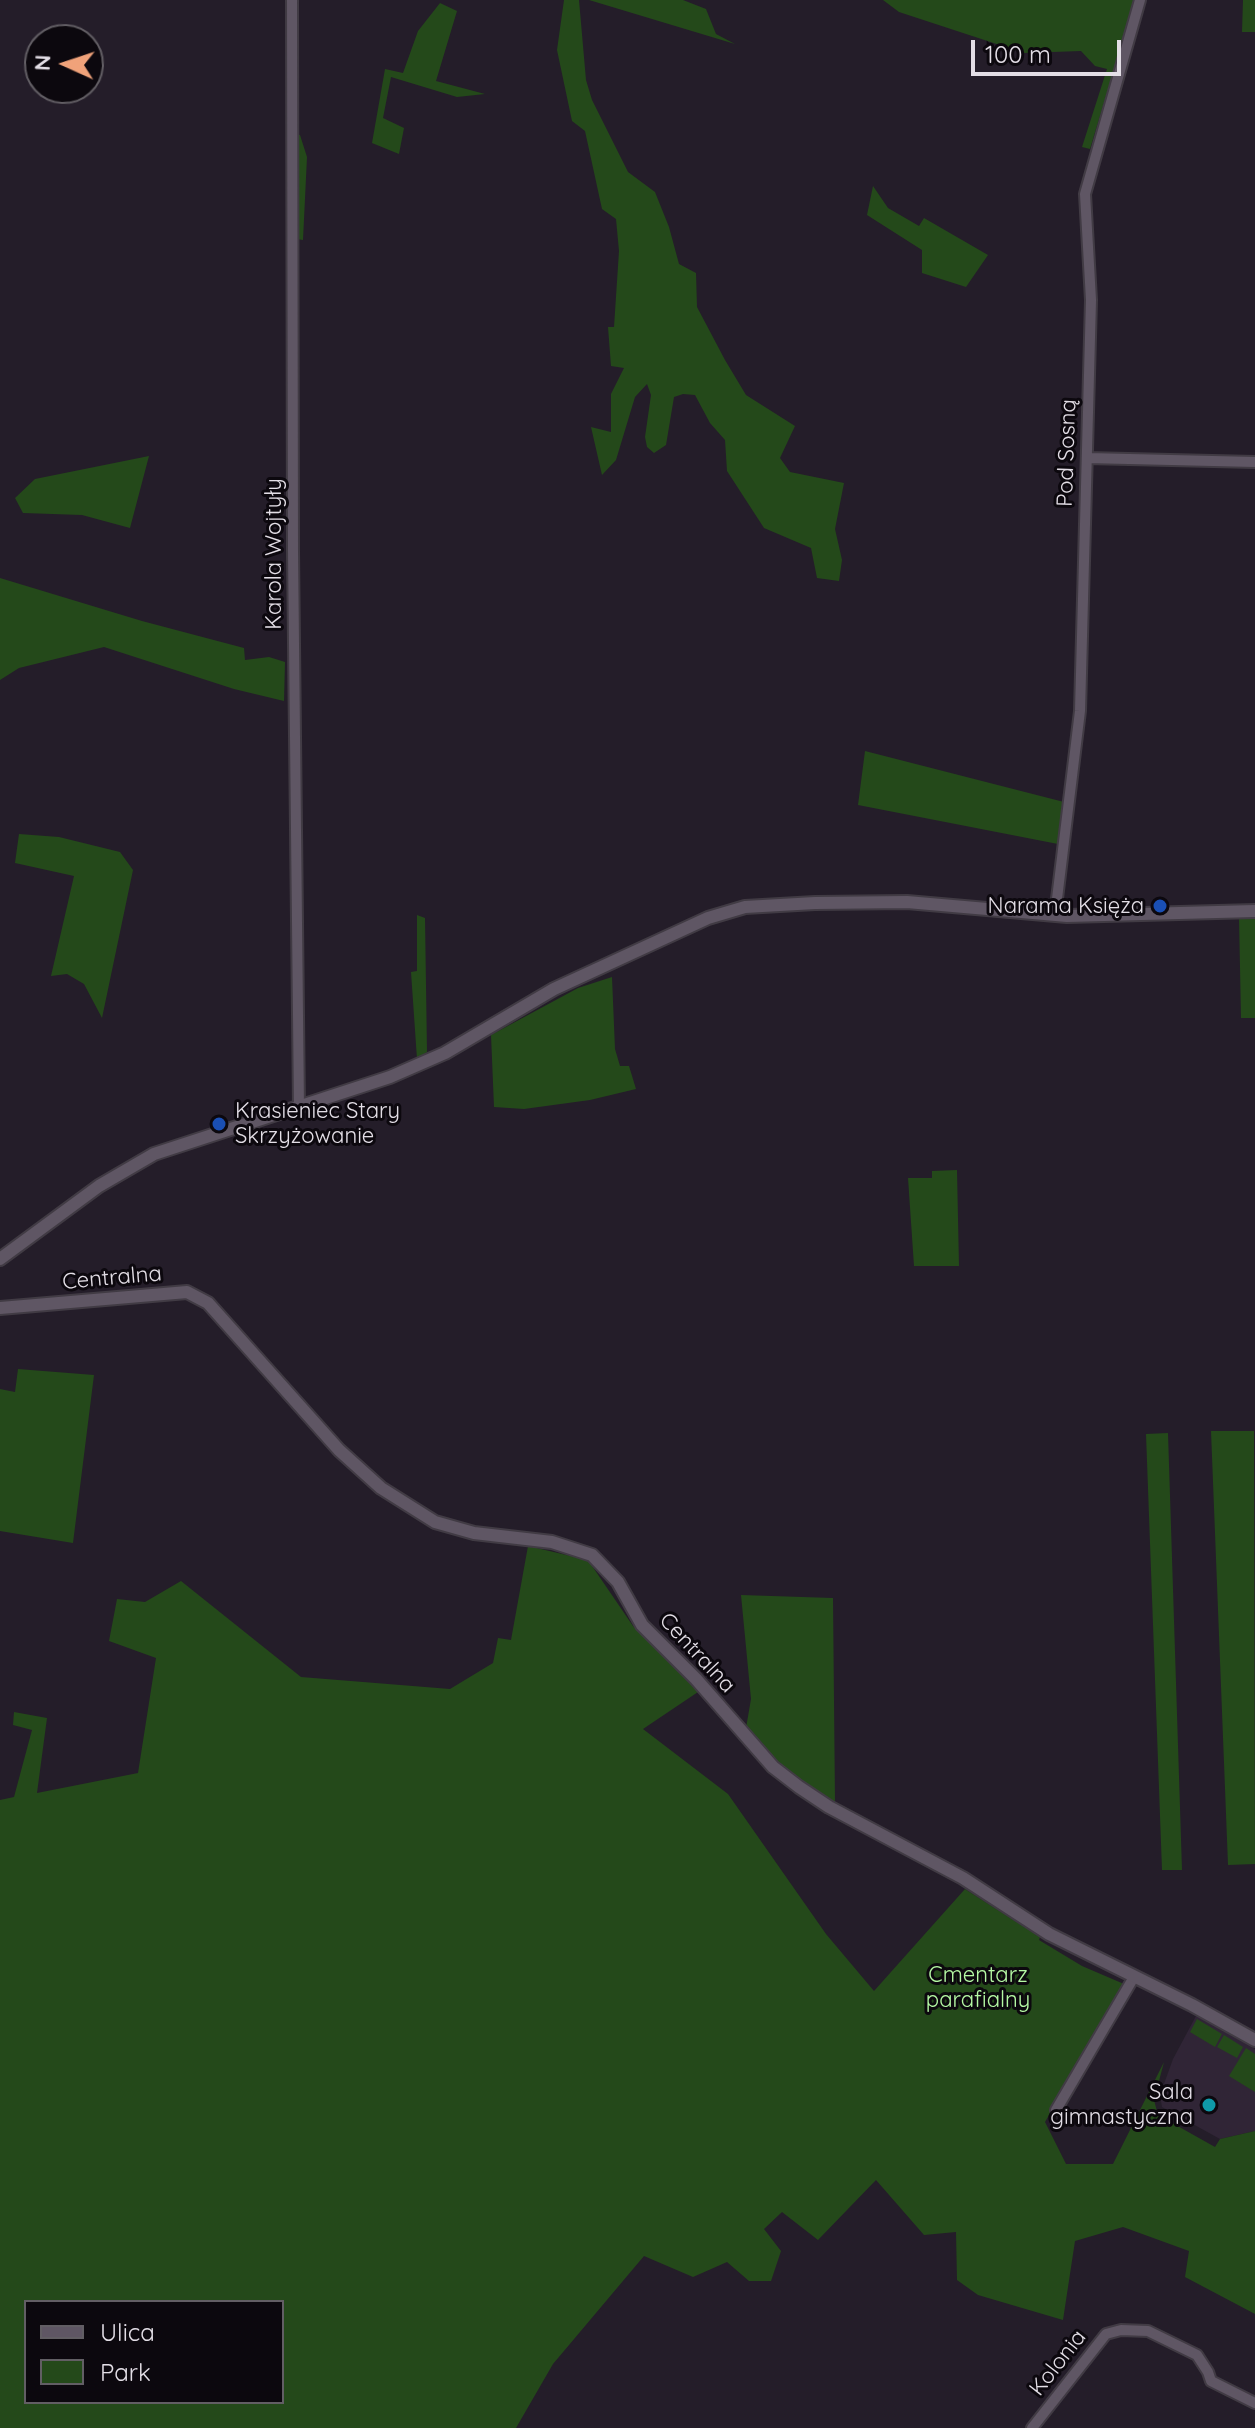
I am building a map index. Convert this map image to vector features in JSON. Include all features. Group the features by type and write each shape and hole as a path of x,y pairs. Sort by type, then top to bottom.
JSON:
{"street":[{"name":"Karola Wojtyły","path":"292,0 293,559 299,1107"},
{"name":"Pod Sosną","path":"1055,915 1080,711 1091,300 1085,194 1140,0"},
{"path":"1087,458 1255,462"},
{"path":"0,1259 99,1186 154,1154 390,1077 432,1059 554,989 708,918 745,907 907,902 1055,915 1255,911"},
{"name":"Centralna","path":"0,1308 187,1292 208,1303 339,1450 381,1488 435,1522 474,1533 552,1542 592,1555 618,1582 642,1625 696,1679 773,1767 799,1787 829,1807 963,1878 1049,1934 1255,2040"},
{"path":"1056,2110 1134,1977"},
{"name":"Kolonia","path":"1032,2428 1106,2334 1121,2330 1148,2331 1197,2355 1211,2381 1255,2403"}],"shaded area":[{"path":"1196,2016 1255,2049 1255,2131 1220,2139 1162,2107 1160,2095 1173,2059"}],"green space":[{"path":"564,0 579,0 586,80 592,100 628,172 655,192 679,264 696,273 697,307 725,360 746,395 795,426 780,458 790,472 844,483 835,529 842,560 839,581 817,578 811,548 764,528 727,471 725,440 710,423 695,395 674,397 666,445 654,453 647,447 645,437 651,395 647,384 635,397 616,460 602,475 591,427 611,432 611,394 624,368 611,366 608,327 614,327 619,251 616,219 602,209 585,131 572,121 557,50"},
{"path":"589,0 683,0 706,9 716,34 735,44"},
{"path":"883,0 1135,0 1090,149 1082,147 1107,69 1095,66 1081,51 1024,53 899,12"},
{"path":"1243,0 1255,0 1255,32 1242,32"},
{"path":"440,3 457,11 436,81 485,94 457,97 391,77 383,118 404,128 399,154 372,143 385,69 403,73 418,31"},
{"path":"296,134 300,135 307,157 303,240 297,239"},
{"path":"873,186 888,208 919,226 924,218 988,255 966,287 922,273 922,250 867,215"},
{"path":"149,456 130,528 82,515 23,513 15,498 35,479"},
{"path":"0,578 244,648 245,660 269,657 285,662 284,701 234,689 104,647 19,668 0,680"},
{"path":"865,751 1064,802 1058,844 858,805"},
{"path":"19,834 59,837 120,852 133,870 102,1018 84,984 67,974 51,976 74,876 15,863"},
{"path":"417,915 425,918 427,1052 417,1059 411,972 417,971"},
{"path":"1239,917 1255,917 1255,1018 1241,1018"},
{"path":"612,977 615,1049 620,1066 629,1066 636,1089 590,1100 524,1109 494,1107 491,1035 578,988"},
{"path":"957,1170 959,1266 914,1266 908,1178 932,1178 932,1171"},
{"path":"18,1369 94,1375 73,1543 0,1531 0,1389 15,1392"},
{"path":"1211,1431 1254,1431 1255,1864 1228,1865"},
{"path":"1168,1433 1182,1870 1162,1870 1146,1434"},
{"name":"Cmentarz parafialny","path":"528,1546 588,1560 633,1626 698,1692 643,1729 728,1794 826,1934 874,1991 965,1889 1082,1966 1124,1984 1045,2122 1066,2164 1113,2164 1164,2062 1154,2100 1158,2115 1215,2147 1220,2139 1255,2131 1255,2314 1185,2277 1189,2251 1123,2227 1075,2241 1063,2320 978,2295 957,2280 956,2232 924,2235 876,2180 818,2240 782,2212 764,2229 781,2251 771,2281 749,2281 727,2262 693,2277 644,2256 553,2364 516,2428 0,2428 0,1800 14,1797 32,1730 13,1725 14,1712 47,1718 37,1793 138,1773 156,1658 109,1641 117,1599 145,1602 181,1581 301,1677 450,1689 493,1663 498,1638 511,1640"},
{"path":"741,1595 833,1598 835,1802 781,1767 746,1728 751,1699"},
{"path":"1197,2019 1222,2034 1215,2047 1190,2032"},
{"path":"1224,2035 1243,2047 1237,2058 1217,2047"},
{"path":"1246,2048 1255,2054 1255,2092 1229,2076"}],"place":[{"name":"Narama Księża","path":"1160,906"},
{"name":"Krasieniec Stary Skrzyżowanie","path":"219,1124"},
{"name":"Sala gimnastyczna","path":"1209,2105"}]}
